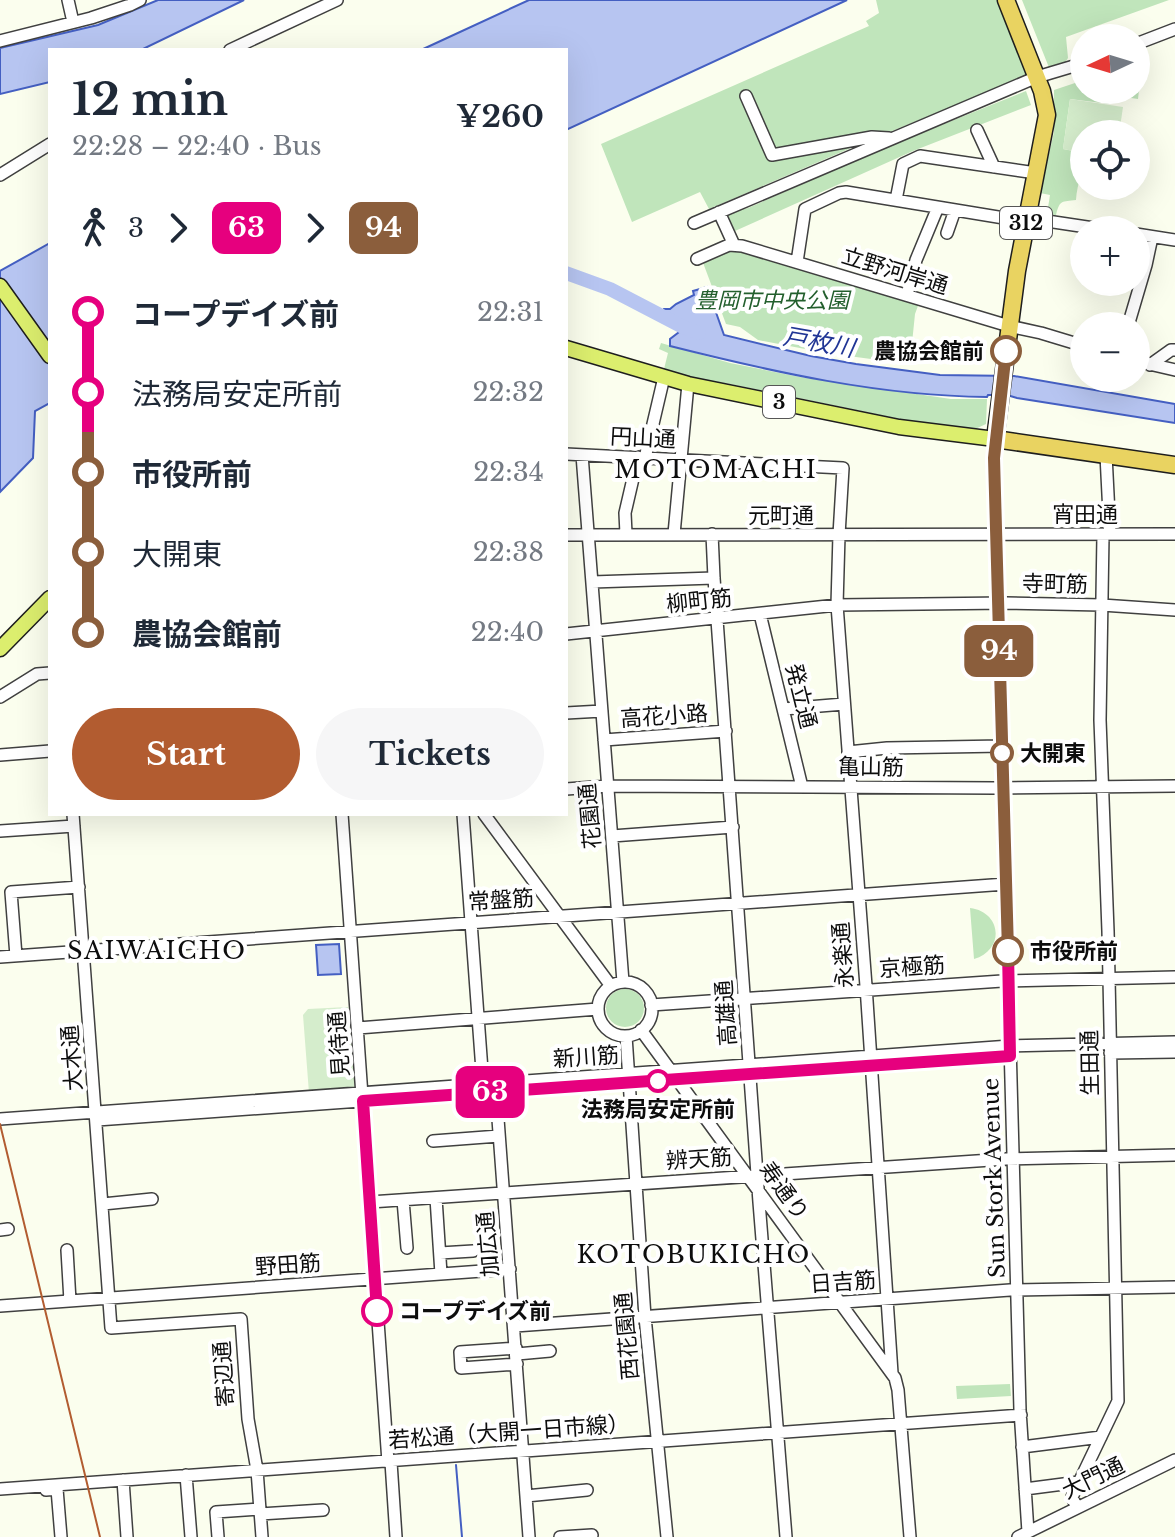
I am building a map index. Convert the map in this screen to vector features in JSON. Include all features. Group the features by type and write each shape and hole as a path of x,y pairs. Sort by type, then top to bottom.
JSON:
{"highway":[{"name":"312","path":"995,439 1009,326 1047,115 1036,74 1006,0"},
{"path":"995,439 1175,465"}],"main road":[{"path":"0,286 48,353"},
{"name":"3","path":"568,349 688,384 899,427 995,439"},
{"path":"0,649 48,600"}],"street":[{"path":"68,0 73,22"},
{"path":"0,41 140,0"},
{"path":"234,48 337,0"},
{"path":"1150,39 1175,29"},
{"path":"694,223 1036,74 1070,66"},
{"path":"746,96 772,155 872,137 891,139"},
{"path":"977,130 994,167"},
{"path":"0,175 48,145"},
{"path":"896,200 903,164 920,156 1036,173"},
{"path":"797,262 805,210 841,192 1010,219 1027,218 1070,224"},
{"path":"907,295 916,260 938,207"},
{"path":"947,233 955,210"},
{"path":"697,259 734,245 719,212"},
{"path":"1132,312 1152,237 1175,240"},
{"name":"立野河岸通","path":"734,245 1070,342"},
{"path":"1150,365 1175,350"},
{"path":"1150,365 1175,370"},
{"path":"626,534 625,513 664,377"},
{"path":"674,534 688,384"},
{"name":"Sun Stork Avenue","path":"995,439 1013,1159 1025,1489 1023,1534"},
{"name":"円山通","path":"568,454 843,468 839,535"},
{"name":"花園通","path":"582,455 623,982"},
{"name":"生田通","path":"1077,1508 1072,1497 1118,1401 1100,720 1106,455"},
{"name":"高雄通","path":"712,534 750,1069 753,1176"},
{"name":"宵田通","path":"996,535 1175,534"},
{"name":"元町通","path":"568,535 996,535"},
{"name":"永楽通","path":"839,535 837,605 892,1373"},
{"path":"592,582 714,578"},
{"name":"寺町筋","path":"837,605 998,603 1175,610"},
{"name":"柳町筋","path":"568,634 837,605"},
{"name":"発立通","path":"760,614 802,787"},
{"path":"0,697 37,674 48,673"},
{"path":"784,709 844,704"},
{"path":"568,713 602,711"},
{"name":"高花小路","path":"604,740 726,731"},
{"path":"848,752 887,748 1002,746"},
{"path":"0,755 48,751"},
{"name":"亀山筋","path":"568,789 608,786 1175,786"},
{"name":"見待通","path":"342,816 396,1537"},
{"path":"463,816 483,1084"},
{"path":"485,816 611,986"},
{"path":"0,831 73,820"},
{"name":"大木通","path":"73,820 110,1298"},
{"path":"612,836 733,827"},
{"name":"常盤筋","path":"0,957 1006,884"},
{"path":"16,956 11,892 79,887"},
{"name":"京極筋","path":"651,1005 1008,981 1175,977"},
{"path":"633,983 648,996 650,1019 641,1030 626,1036 616,1034 601,1020 598,1009 603,994 611,986 633,983"},
{"path":"358,1028 598,1009"},
{"name":"寿通り","path":"641,1030 753,1176 758,1189 892,1373 897,1384 900,1424"},
{"name":"西花園通","path":"626,1036 645,1317 667,1537"},
{"name":"新川筋","path":"362,1097 483,1084 629,1078 1175,1042"},
{"path":"1110,1048 1175,1052"},
{"name":"新川筋","path":"0,1119 496,1092 629,1078"},
{"name":"加広通","path":"496,1092 529,1537"},
{"path":"433,1141 499,1136"},
{"name":"辨天筋","path":"370,1202 1013,1159 1175,1155"},
{"path":"758,1189 786,1537"},
{"path":"436,1198 441,1274"},
{"path":"103,1204 152,1199"},
{"path":"403,1200 407,1248"},
{"path":"67,1250 70,1301"},
{"path":"440,1253 473,1251"},
{"name":"野田筋","path":"0,1306 510,1269"},
{"name":"日吉筋","path":"515,1326 1017,1289 1175,1287"},
{"name":"寄辺通","path":"110,1298 111,1328 241,1319 248,1419 257,1470 262,1537"},
{"path":"517,1355 550,1351"},
{"name":"若松通（大開一日市線）","path":"0,1492 186,1475 1021,1415"},
{"path":"900,1424 910,1537"},
{"path":"1022,1447 1101,1437"},
{"name":"大門通","path":"1023,1534 1175,1460"},
{"path":"186,1475 191,1537"},
{"path":"123,1480 127,1537"},
{"path":"1025,1489 1079,1482"},
{"path":"0,1492 57,1489 61,1537"},
{"path":"526,1496 587,1490"},
{"path":"218,1537 216,1512 323,1510"},
{"path":"560,1537 592,1535"}],"green space":[{"path":"876,0 999,0 1030,75 709,209 700,192 632,222 601,144 869,26 866,21 879,13"},
{"path":"1022,0 1169,0 1102,24 1070,24 1070,36 1066,37 1068,58 1064,64 1050,70"},
{"path":"1070,85 1063,149 1070,150 1070,200 1076,200 1062,202 1056,215 1047,214 1050,195 1040,193 1054,132 1054,90"},
{"path":"1026,91 1031,105 913,151 735,231 727,213 748,208 889,146"},
{"path":"1070,99 1070,104 1123,107 1121,120 1070,120 1070,150 1063,149"},
{"name":"豊岡市中央公園","path":"736,248 919,303 911,353 901,363 826,353 758,340 740,327 726,324 702,260"},
{"name":"豊岡市中央公園","path":"661,343 730,363 800,377 951,399 987,399 986,424 971,431 924,424 689,377 664,369 668,353 659,349"},
{"path":"970,908 988,916 996,932 991,948 974,959"},
{"path":"625,989 638,995 644,1008 638,1021 625,1027 612,1021 606,1008 612,995"},
{"path":"348,1007 355,1090 309,1093 303,1015 308,1009"},
{"path":"1010,1384 1011,1396 957,1399 956,1386"}],"water":[{"path":"158,0 244,0 145,48 48,48 48,82 0,94 0,48 98,25"},
{"path":"529,0 847,0 568,129 568,48 425,48"},
{"path":"48,244 48,404 35,411 33,458 0,492 0,271"},
{"path":"707,287 724,335 856,364 940,375 1014,376 1070,386 1070,392 1106,392 1175,404 1175,423 1007,395 947,396 867,387 748,365 670,346 670,339 683,329 678,321 662,315 664,309 670,309 694,295 693,291"},
{"path":"339,944 341,974 318,975 316,945"}],"waterway":[{"name":"戸枚川","path":"568,274 610,289 699,333"},
{"path":"456,1465 462,1537"}],"railway":[{"path":"0,1124 100,1537"}],"bus line":[{"name":"94","path":"1006,351 994,458 1008,951"},
{"name":"63","path":"377,1311 363,1101 1010,1056 1008,951"}],"place":[{"name":"農協会館前","path":"1006,351"},
{"name":"大開東","path":"1002,753"},
{"name":"市役所前","path":"1008,951"},
{"name":"法務局安定所前","path":"658,1081"},
{"name":"コープデイズ前","path":"377,1311"}],"district":[{"name":"MOTOMACHI","path":"716,469"},
{"name":"SAIWAICHO","path":"157,950"},
{"name":"KOTOBUKICHO","path":"694,1254"}]}
